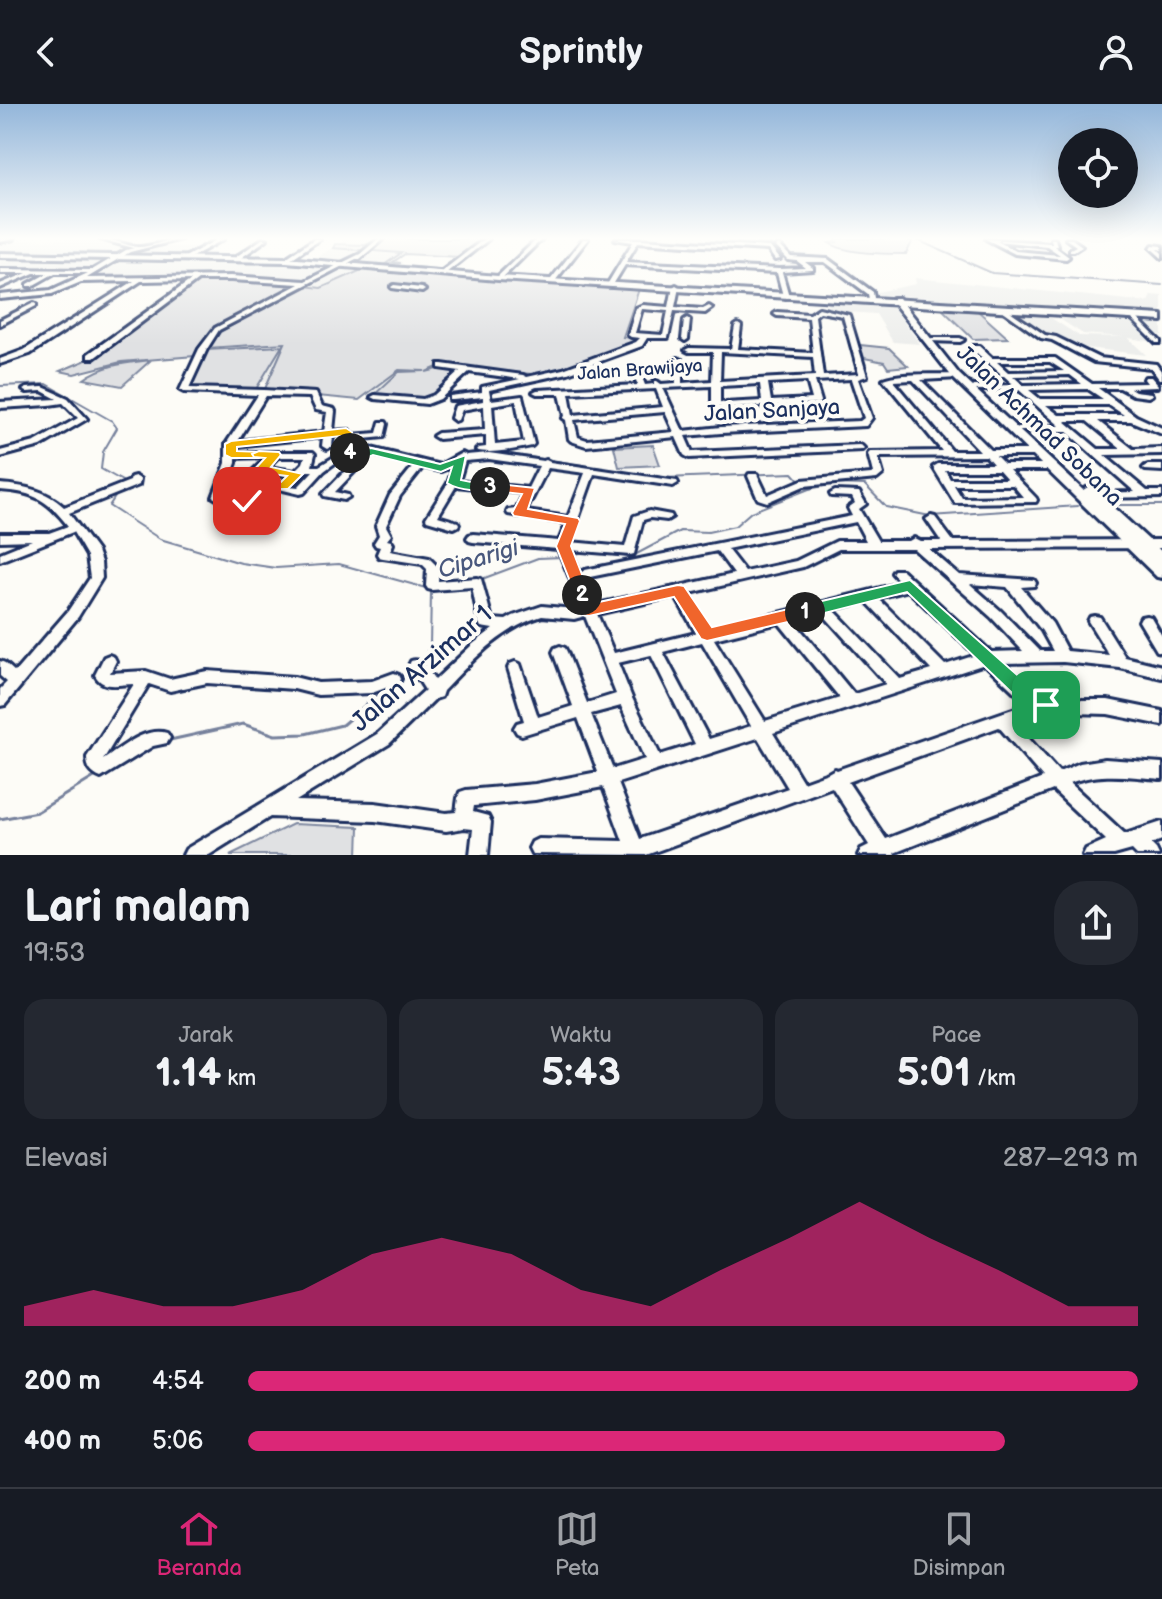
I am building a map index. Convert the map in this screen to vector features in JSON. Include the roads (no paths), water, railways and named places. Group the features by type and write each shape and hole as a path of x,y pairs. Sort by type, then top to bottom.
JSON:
{"highway":[{"path":"436,274 1162,317"},
{"path":"499,278 676,288"},
{"path":"786,295 820,306 900,301 1162,317"}],"main road":[{"name":"Jalan Achmad Sobana","path":"900,301 956,376 1012,424 1035,453 1088,496"},
{"name":"Jalan Achmad Sobana","path":"928,337 1012,424 1138,544 1162,573"},
{"name":"Jalan Achmad Sobana","path":"1138,544 1162,560"}],"street":[{"path":"0,286 28,274"},
{"path":"30,285 50,274"},
{"path":"0,297 50,293 89,274"},
{"path":"325,274 217,329 203,349 184,392 264,392 315,396 319,408 331,411 327,446"},
{"path":"499,278 503,274"},
{"path":"553,280 558,274"},
{"path":"611,283 617,274"},
{"path":"780,274 786,295"},
{"path":"845,274 871,293 871,298"},
{"path":"80,280 197,279 306,283"},
{"path":"91,356 197,279"},
{"path":"0,362 27,352 139,280"},
{"path":"394,287 422,290"},
{"path":"676,288 670,309 666,337 630,334 638,309 670,309 705,311 709,308"},
{"path":"0,323 34,305"},
{"path":"814,379 820,306"},
{"path":"777,314 820,306 847,317 863,373 854,377"},
{"path":"1004,309 1044,338 1054,338 1097,360 1153,366 1162,377"},
{"path":"1132,316 1158,342"},
{"path":"668,329 685,334 687,320"},
{"path":"734,350 738,326"},
{"path":"491,450 486,398 490,386 587,363 639,344 645,336"},
{"path":"928,337 960,340"},
{"path":"976,348 1144,494"},
{"path":"689,350 815,355"},
{"path":"717,350 718,381"},
{"path":"989,360 1050,359 1133,418 1161,430"},
{"path":"678,360 679,382"},
{"path":"442,366 529,379"},
{"path":"634,367 641,384"},
{"path":"375,397 424,402 437,397 465,370"},
{"path":"1003,374 1072,373"},
{"path":"950,454 888,377 956,376"},
{"name":"Jalan Brawijaya","path":"537,392 657,383 854,377"},
{"name":"Jalan Sanjaya","path":"567,418 574,439 581,443 867,422 854,377"},
{"path":"914,377 999,467 1017,482 1032,500 962,502 938,467 999,467 1051,467"},
{"name":"Jalan Brawijaya","path":"718,381 718,405 767,406 817,401 814,379"},
{"path":"976,388 1154,386 1148,379"},
{"path":"764,380 767,406"},
{"path":"657,383 686,453 859,448"},
{"path":"1121,386 1133,393 1148,395"},
{"path":"0,454 38,444 82,421 82,416 65,400 43,389 27,390"},
{"path":"564,391 567,418 666,409"},
{"path":"218,497 231,454 264,392"},
{"path":"343,449 359,457 371,451 441,468 491,450 529,444 519,398 453,398"},
{"path":"455,418 458,408 486,398"},
{"path":"0,405 27,402 45,406 65,400"},
{"path":"1037,402 1111,402"},
{"path":"1056,418 1133,418"},
{"path":"1089,418 1131,452"},
{"path":"350,438 381,435 383,424"},
{"path":"1012,424 1068,428"},
{"path":"231,454 327,432 346,432 350,438"},
{"path":"438,436 491,432"},
{"path":"343,449 350,438"},
{"path":"343,449 352,469 328,494 344,497"},
{"path":"1095,452 1162,451"},
{"path":"753,476 762,497 767,499 802,483 873,477 878,474 873,454 1035,453"},
{"path":"231,454 310,454 300,471 284,486"},
{"path":"249,480 275,455"},
{"path":"462,458 489,456 673,483"},
{"path":"454,524 431,518 453,483 462,458"},
{"path":"237,508 269,484 300,491 334,460"},
{"path":"546,463 516,512 573,521"},
{"path":"420,464 395,495 381,526 385,535 380,543 387,544 383,554 425,561 433,568 432,586 477,582 486,623 506,625"},
{"path":"1148,468 1162,468"},
{"path":"262,469 321,469"},
{"path":"591,470 573,521 567,553 609,660 655,762"},
{"path":"65,511 124,490 135,483 135,479"},
{"path":"947,482 1017,482"},
{"path":"453,483 530,491"},
{"path":"0,487 39,493 65,511 94,551 94,584 0,700"},
{"path":"835,494 855,494 861,504 853,507 873,543"},
{"path":"1088,496 1162,494"},
{"path":"473,538 567,553 630,551 638,518 649,514 667,517"},
{"path":"585,574 858,518"},
{"path":"931,519 948,542"},
{"path":"0,557 75,527"},
{"path":"0,537 52,536"},
{"path":"914,542 1035,655"},
{"name":"Jalan Arzimar 1","path":"192,855 383,739 506,625 536,612 574,614 678,591 810,561 827,547 914,542 1162,544"},
{"path":"719,546 742,576"},
{"path":"898,573 1039,706"},
{"path":"955,579 1030,583"},
{"path":"1010,583 1047,627 1063,656"},
{"path":"609,660 656,651 707,634 910,585"},
{"path":"678,591 707,634 799,791"},
{"path":"869,596 943,673"},
{"path":"824,607 898,687"},
{"path":"782,617 851,701"},
{"path":"1095,621 1120,662"},
{"path":"1146,621 1162,647"},
{"path":"656,651 705,748"},
{"path":"560,652 636,853"},
{"path":"464,819 466,798 535,792 610,778 986,658 1063,656 1120,662 1162,672"},
{"path":"109,661 102,675 105,679 146,677 170,685 207,677 294,683 318,689 372,687 394,679"},
{"path":"0,667 16,681"},
{"path":"515,668 528,726 625,698"},
{"path":"421,672 436,693"},
{"path":"146,677 95,757 95,764 101,770 150,739 162,738"},
{"path":"538,848 636,853 835,777 1039,706 1108,707 1162,718"},
{"path":"1003,720 1057,782 1127,840 1150,855"},
{"path":"835,777 878,853 1080,771 1105,767 1162,771"},
{"path":"270,809 375,812 446,822 464,819 482,821 479,855"},
{"path":"1092,855 1127,840 1162,831"}],"waterway":[{"path":"1007,274 1162,285"},
{"name":"Ciparigi","path":"0,386 47,384 112,421 117,428 103,452 101,469 124,482 123,485"},
{"path":"462,455 479,451"},
{"path":"497,452 665,478 793,473 801,482"},
{"name":"Ciparigi","path":"570,555 585,552 631,557 680,531 708,532 735,526 751,512 809,489 833,484 865,485 886,507 930,516 1078,506"},
{"name":"Ciparigi","path":"117,494 109,506 160,539 241,563 276,568 339,564 433,590"},
{"name":"Ciparigi","path":"1110,505 1162,505"},
{"name":"Ciparigi","path":"482,579 538,558 563,557"},
{"path":"422,661 430,646 431,592"},
{"path":"398,679 413,669"},
{"path":"170,740 243,724 275,735 305,734 342,725 387,687"},
{"path":"0,819 37,812 96,776"}]}
